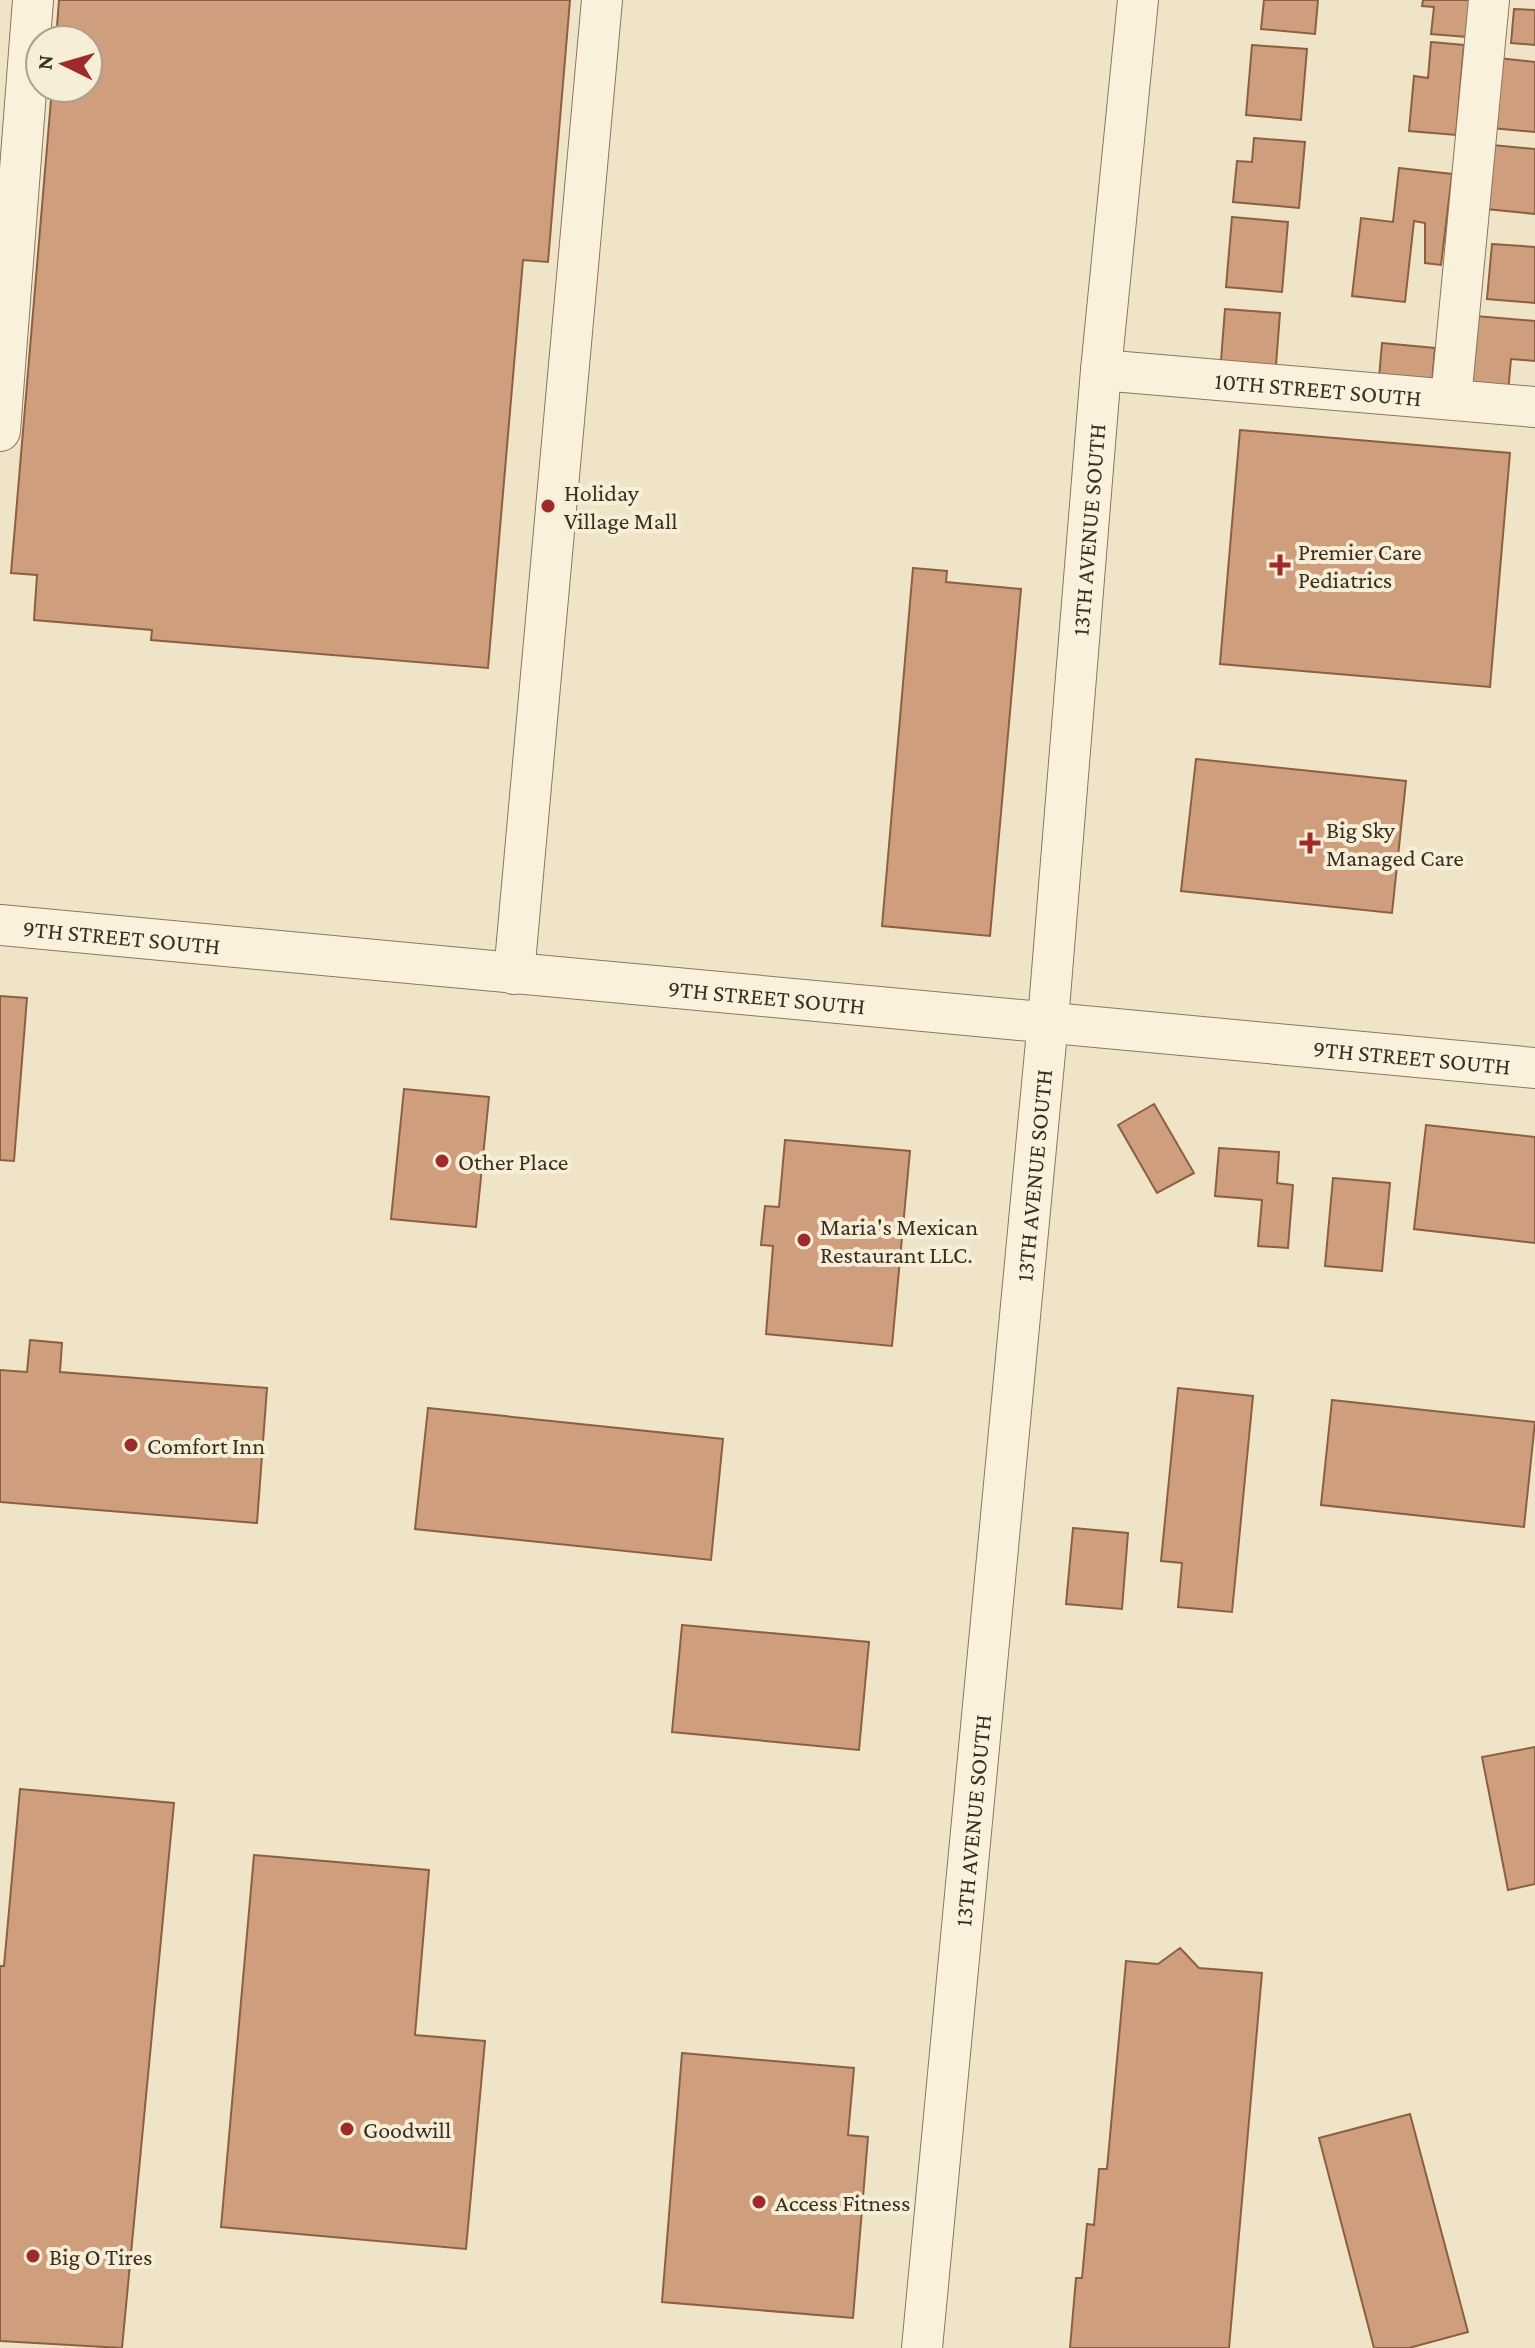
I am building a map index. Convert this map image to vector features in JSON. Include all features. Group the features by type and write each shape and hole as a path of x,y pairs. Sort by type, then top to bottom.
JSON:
{"street":[{"path":"0,431 33,0"},
{"path":"514,974 602,0"},
{"name":"13TH AVENUE SOUTH","path":"922,2348 1048,1021 1101,370 1138,0"},
{"path":"1451,399 1489,0"},
{"name":"10TH STREET SOUTH","path":"1101,370 1535,407"},
{"name":"9TH STREET SOUTH","path":"0,925 1535,1068"}],"building":[{"path":"59,0 570,0 548,262 523,260 488,668 151,640 152,630 34,620 37,575 11,573 51,104 104,104 104,24 57,24"},
{"path":"1264,0 1318,0 1315,34 1261,29"},
{"path":"1423,0 1470,0 1467,37 1431,34 1434,7 1422,6"},
{"path":"1514,9 1535,10 1535,45 1511,43"},
{"path":"1431,42 1464,45 1456,135 1409,131 1414,76 1428,78"},
{"path":"1252,45 1307,49 1301,120 1246,115"},
{"path":"1498,58 1535,62 1535,132 1492,128"},
{"path":"1254,138 1305,142 1299,208 1233,202 1237,161 1252,162"},
{"path":"1492,145 1535,149 1535,214 1486,209"},
{"path":"1399,168 1452,174 1441,265 1425,263 1425,223 1414,221 1405,302 1352,296 1361,218 1393,222"},
{"path":"1232,217 1288,222 1282,292 1226,287"},
{"path":"1492,244 1535,247 1535,303 1487,299"},
{"path":"1225,309 1280,313 1275,378 1220,373"},
{"path":"1475,316 1535,321 1535,361 1511,359 1508,393 1467,390"},
{"path":"1382,343 1435,348 1431,395 1378,390"},
{"path":"1240,430 1510,453 1490,687 1220,664"},
{"path":"913,568 947,571 946,582 1021,589 990,936 882,926"},
{"path":"1196,759 1406,781 1392,913 1181,891"},
{"path":"0,996 27,998 14,1161 0,1160"},
{"path":"404,1089 489,1097 476,1227 391,1219"},
{"path":"1154,1104 1194,1173 1157,1193 1118,1125"},
{"path":"1426,1125 1535,1137 1535,1243 1414,1229"},
{"path":"785,1140 910,1151 892,1346 766,1334 773,1246 761,1245 765,1206 779,1207"},
{"path":"1219,1148 1279,1152 1277,1183 1293,1185 1288,1248 1258,1246 1262,1200 1215,1196"},
{"path":"1333,1178 1390,1183 1382,1271 1325,1266"},
{"name":"Comfort Inn","path":"30,1340 62,1343 60,1372 267,1388 257,1523 0,1502 0,1370 27,1372"},
{"path":"1178,1388 1253,1396 1232,1612 1178,1607 1182,1563 1161,1561"},
{"path":"1332,1400 1535,1422 1524,1527 1321,1505"},
{"path":"428,1408 723,1439 711,1560 415,1529"},
{"path":"1073,1528 1128,1533 1122,1609 1066,1604"},
{"path":"682,1625 869,1642 859,1750 672,1732"},
{"path":"1535,1747 1535,1884 1508,1890 1482,1757"},
{"path":"20,1789 174,1803 122,2348 0,2341 0,1966 4,1966"},
{"path":"254,1855 429,1870 415,2035 485,2041 466,2249 221,2227"},
{"path":"1180,1948 1199,1968 1262,1973 1229,2348 1070,2348 1076,2278 1082,2278 1087,2224 1094,2225 1099,2169 1107,2169 1126,1961 1158,1964"},
{"path":"682,2053 854,2068 848,2135 868,2137 853,2318 662,2302"},
{"path":"1410,2114 1468,2332 1409,2348 1374,2348 1319,2138"}],"place":[{"name":"Holiday Village Mall","path":"548,506"},
{"name":"Premier Care Pediatrics","path":"1280,565"},
{"name":"Big Sky Managed Care","path":"1310,843"},
{"name":"Other Place","path":"442,1161"},
{"name":"Maria's Mexican Restaurant LLC.","path":"804,1240"},
{"name":"Comfort Inn","path":"131,1445"},
{"name":"Goodwill","path":"347,2129"},
{"name":"Access Fitness","path":"759,2202"},
{"name":"Big O Tires","path":"33,2256"}]}
